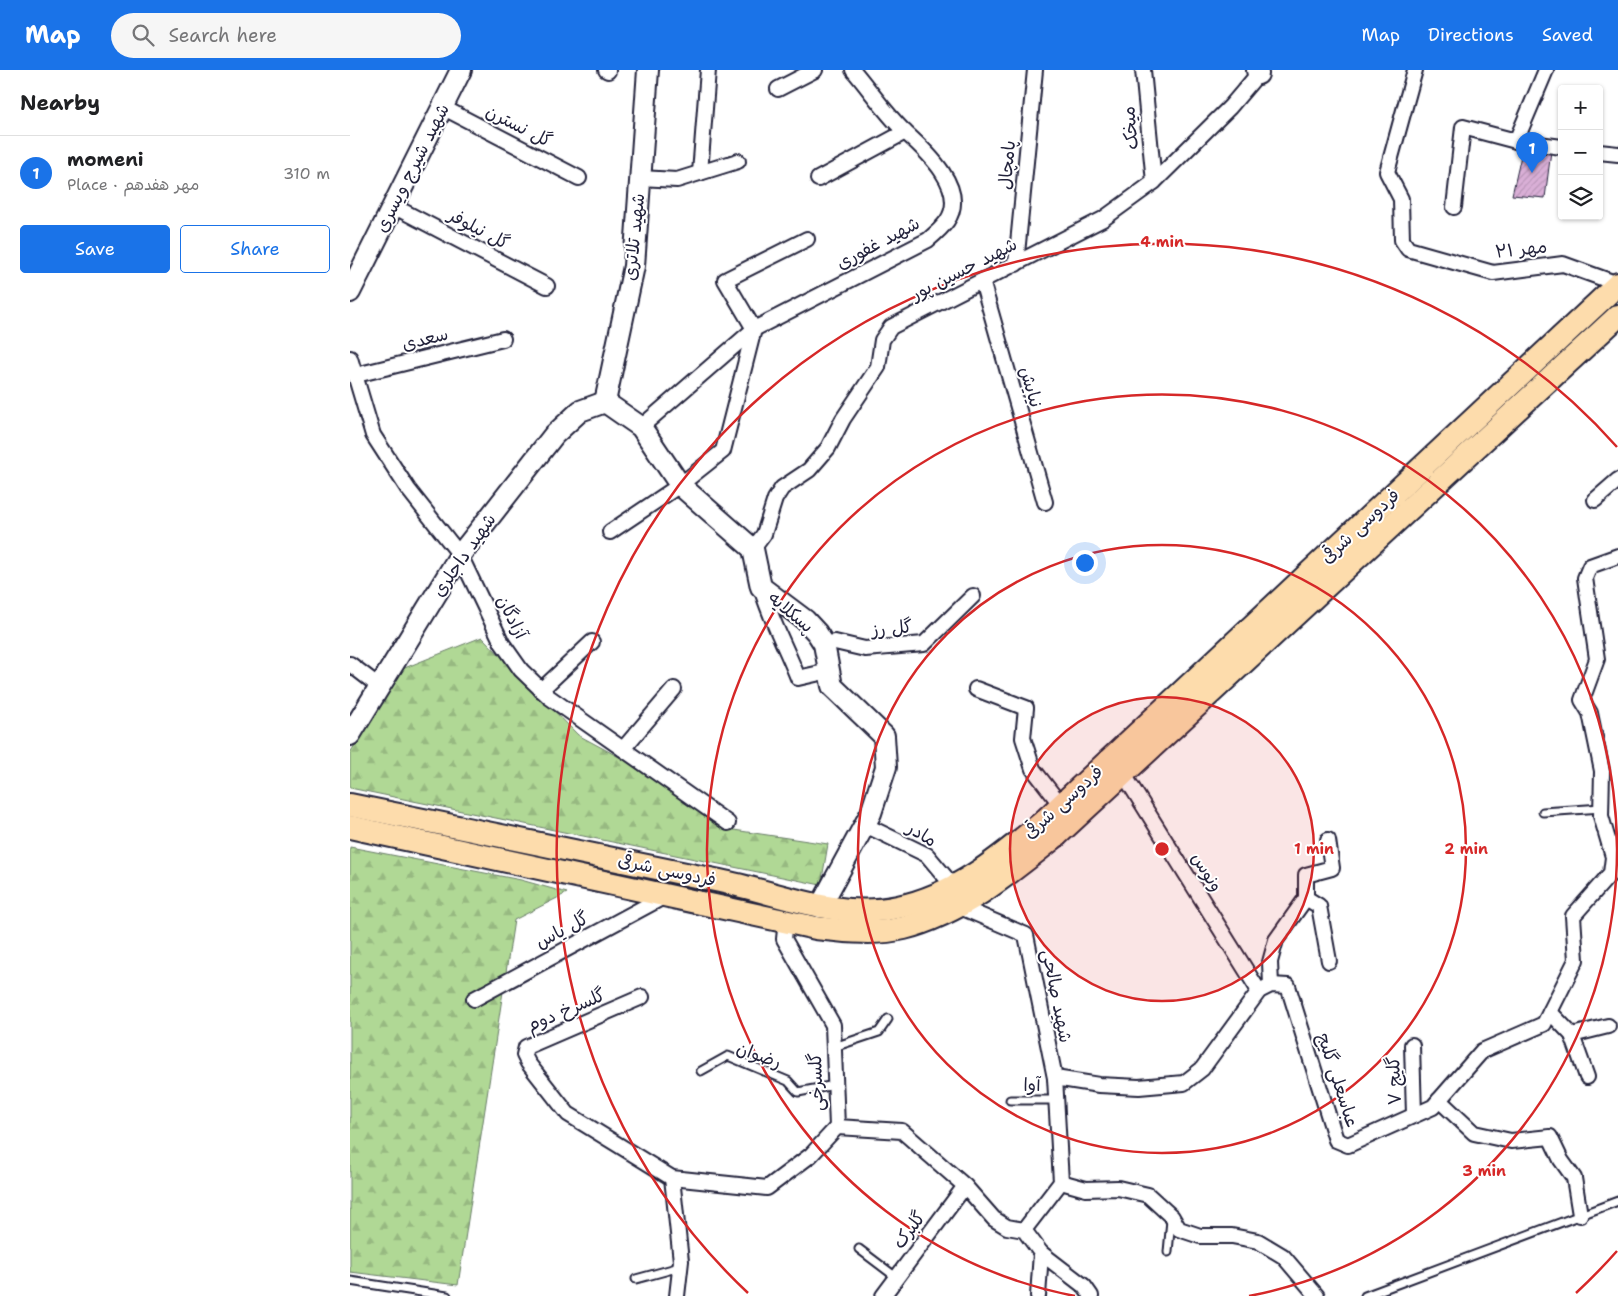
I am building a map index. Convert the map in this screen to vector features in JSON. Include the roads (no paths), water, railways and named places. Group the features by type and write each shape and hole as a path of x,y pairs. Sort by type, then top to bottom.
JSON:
{"main road":[{"name":"فردوسی شرقی","path":"350,805 668,894 816,928 852,932 902,928 949,912 956,896 1061,805 1618,284"},
{"name":"فردوسی شرقی","path":"350,827 487,844 731,884 820,907 852,911 898,907 941,893 956,896 1010,874 1056,836 1618,316"}],"street":[{"name":"شهید شیرج ویسری","path":"350,292 461,70"},
{"name":"شهید تلاتری","path":"606,402 634,266 648,70"},
{"path":"700,173 708,70"},
{"path":"778,88 815,70"},
{"name":"شهید غفوری","path":"641,427 754,328 928,240 949,219 952,198 946,176 929,154 905,132 853,70"},
{"name":"پامچال","path":"1016,264 1035,70"},
{"name":"میخک","path":"1143,70 1154,182"},
{"name":"مهر ۲۱","path":"1415,70 1387,172 1401,199 1402,240 1408,249 1494,273 1563,264 1618,284"},
{"path":"1516,141 1546,70"},
{"name":"شهید حسین پور","path":"753,549 764,534 776,499 782,488 809,470 828,448 843,419 878,368 882,340 891,327 1103,219 1154,182 1230,107 1257,72"},
{"name":"گل نسترن","path":"442,108 579,178"},
{"path":"1454,207 1463,127 1516,141 1558,146"},
{"path":"818,179 905,132"},
{"path":"1603,152 1618,154"},
{"path":"640,178 677,180 738,161"},
{"name":"گل نیلوفر","path":"393,206 547,286"},
{"path":"610,532 680,485 723,451 754,328 725,280 807,239"},
{"name":"نیایش","path":"982,282 1045,502"},
{"name":"سعدی","path":"356,375 503,339"},
{"name":"آزادگان","path":"350,358 373,435 408,489 460,555 502,643 520,670 541,690 728,823"},
{"path":"606,402 641,427 680,485 753,549"},
{"name":"شهید داجلری","path":"350,734 460,555 554,436 580,411 606,402"},
{"path":"1595,500 1618,480"},
{"name":"پسکلایه","path":"753,549 761,586 805,620 824,644 832,686 884,736 886,767 871,813 820,907"},
{"name":"عباسعلی گلیج","path":"1265,988 1288,986 1336,1140 1348,1145 1433,1107 1482,1052 1544,1024 1576,960 1573,916 1612,873 1613,857 1601,816 1602,771 1590,713 1582,700 1598,659 1585,578 1590,566 1618,556"},
{"path":"761,586 769,616 788,651 798,678 829,671"},
{"name":"گل رز","path":"824,644 835,642 865,649 924,644 973,596"},
{"path":"541,690 592,642"},
{"path":"350,664 380,686"},
{"path":"623,749 674,689"},
{"path":"976,689 1026,708 1023,738 1033,769 1061,805"},
{"name":"ونوس","path":"1123,773 1265,988"},
{"name":"مادر","path":"865,825 927,855 956,896"},
{"path":"1055,1078 1099,1085 1139,1087 1184,1083 1202,1070 1265,988 1276,940 1306,898 1306,875 1332,868 1328,840"},
{"name":"گل یاس","path":"474,999 668,894"},
{"name":"شهید صالحی","path":"956,896 1026,935 1055,1078 1060,1182"},
{"path":"1306,898 1319,906 1329,961"},
{"name":"گلسرخی","path":"672,1178 767,1188 811,1155 837,1127 833,1025 784,939 786,920"},
{"name":"گلسرخ دوم","path":"642,997 526,1047 524,1055 568,1114 672,1178"},
{"path":"1550,1012 1572,1035 1587,1077"},
{"path":"1572,1035 1608,1026"},
{"name":"گلیج ۷","path":"1412,1045 1414,1115"},
{"path":"1439,1100 1474,1133 1511,1141 1550,1137 1561,1160 1574,1178 1580,1215"},
{"path":"837,1127 902,1131 965,1186 994,1219 1007,1227 1024,1230 1041,1253 1084,1286 1091,1296"},
{"path":"672,1178 680,1267 677,1296"},
{"path":"1024,1230 1060,1182 1086,1189 1118,1188 1148,1195 1172,1217 1179,1229 1200,1236 1232,1236 1258,1241 1283,1256 1317,1296"},
{"name":"گلبرک","path":"883,1296 965,1186"},
{"path":"1038,1296 1041,1253"}],"lane":[{"path":"1544,812 1602,808"},
{"path":"834,1047 879,1032 888,1019"},
{"name":"رضوان","path":"701,1071 728,1056 788,1082 798,1092 835,1085"},
{"name":"آوا","path":"1010,1100 1055,1100"},
{"path":"1365,1296 1618,1201"},
{"path":"1168,1252 1172,1217"},
{"path":"859,1249 896,1277"},
{"path":"636,1279 680,1267"},
{"path":"350,1281 447,1296"}],"place":[{"name":"momeni","path":"1532,173"}]}
